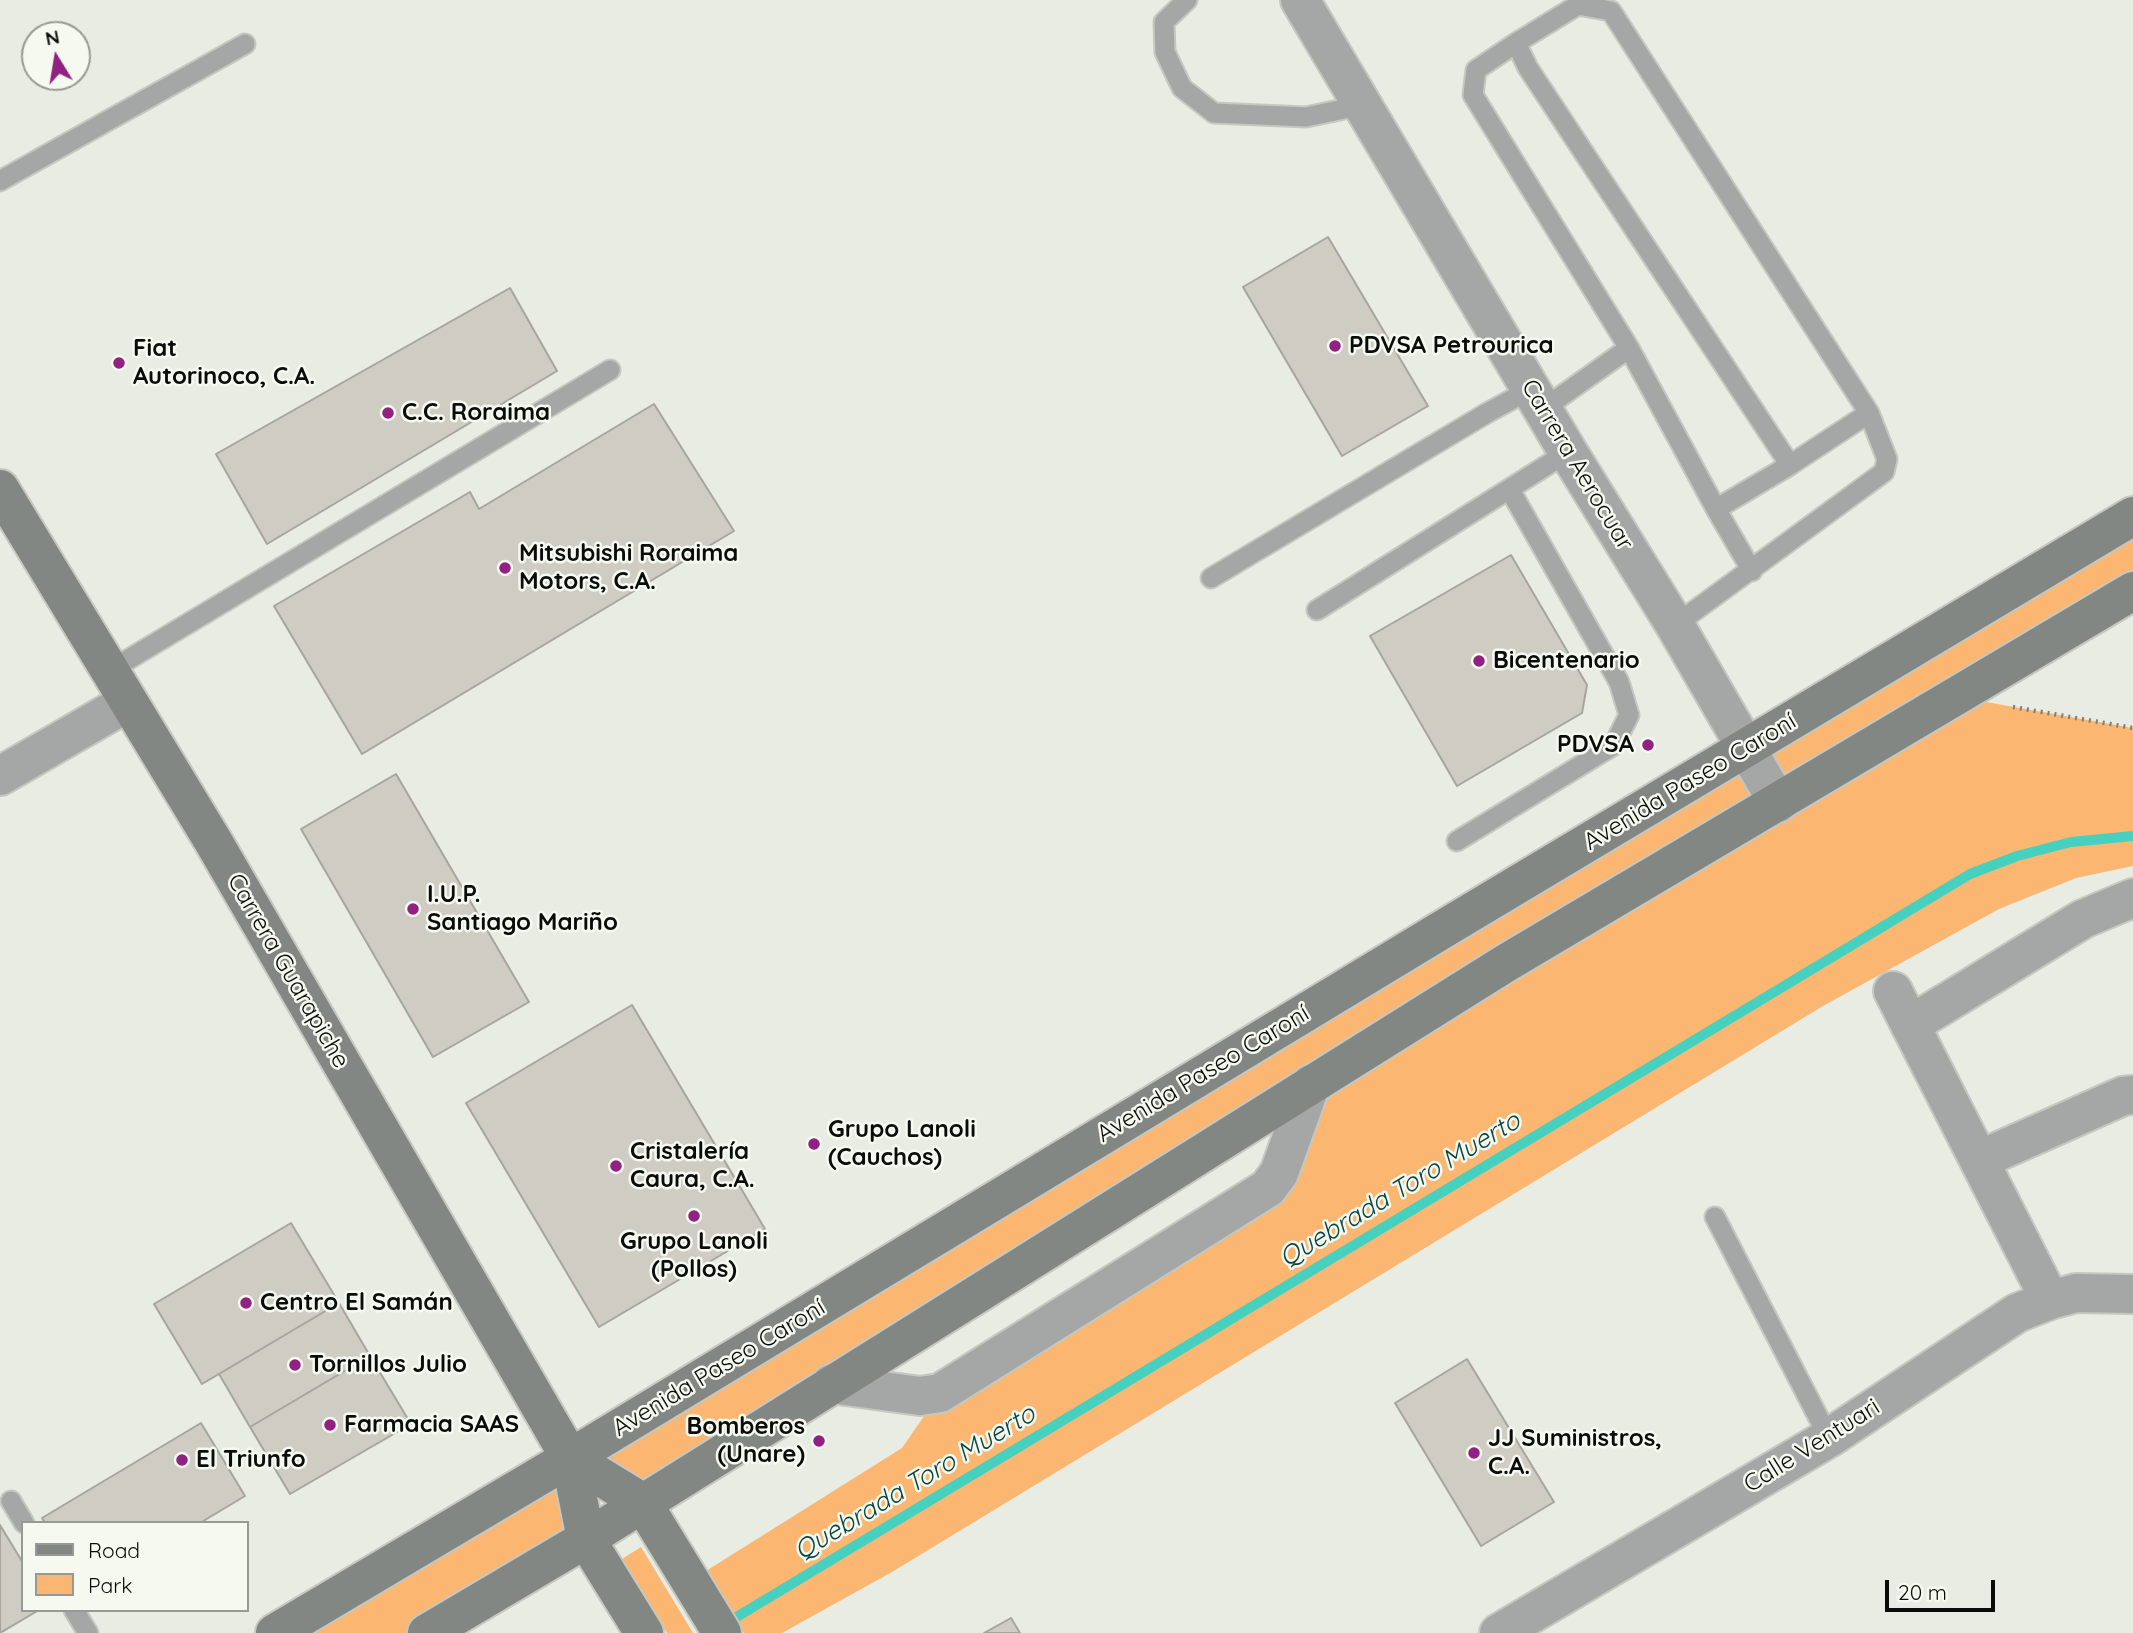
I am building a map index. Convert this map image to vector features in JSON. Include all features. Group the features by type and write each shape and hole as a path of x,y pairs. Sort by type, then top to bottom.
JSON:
{"street":[{"name":"Carrera Aerocuar","path":"1300,0 1568,452 1675,625 1778,803"},
{"name":"Carrera Guarapiche","path":"0,489 213,841 570,1458"},
{"name":"Avenida Paseo Caroní","path":"275,1633 2133,516"},
{"path":"428,1633 586,1539 1506,963 2133,591"},
{"path":"0,776 118,686"},
{"path":"1910,1025 2083,919 2133,898"},
{"path":"1893,991 2050,1300"},
{"path":"831,1384 920,1396 940,1393 1233,1210 1268,1188 1279,1173 1311,1084"},
{"path":"1979,1160 2123,1096 2133,1095"},
{"name":"Calle Ventuari","path":"1499,1633 1553,1619 2017,1313 2076,1293 2133,1294"},
{"path":"570,1458 642,1502 722,1633"},
{"path":"570,1458 586,1539 638,1623"}],"lane":[{"path":"1187,0 1164,22 1165,52 1182,88 1214,113 1306,117 1363,105"},
{"path":"1675,625 1752,571 1884,472 1888,459 1869,413 1611,11 1578,5 1476,70 1473,95 1629,348 1752,571"},
{"path":"1516,43 1528,68 1790,465"},
{"path":"0,181 245,44"},
{"path":"1211,578 1475,420 1537,399 1629,348"},
{"path":"118,686 610,370"},
{"path":"1716,509 1869,413"},
{"path":"1317,610 1568,452"},
{"path":"1457,841 1614,745 1629,715 1619,682 1510,490"},
{"path":"1715,1217 1829,1438"},
{"path":"11,1501 23,1521"},
{"path":"75,1612 88,1633"}],"path":[{"path":"2011,706 2133,729"}],"green space":[{"path":"2133,516 2133,591 1958,697 2133,728 2133,866 2076,878 1999,909 1823,1006 892,1572 782,1633 744,1633 706,1571 902,1448 940,1393 1268,1188 1311,1085 642,1502 571,1458 586,1539 427,1633 275,1633"},
{"path":"641,1547 693,1633 667,1633 622,1559"}],"building":[{"name":"PDVSA Petrourica","path":"1328,237 1428,406 1342,456 1243,287"},
{"name":"C.C. Roraima","path":"510,288 557,371 267,544 216,454"},
{"name":"Mitsubishi Roraima Motors, C.A.","path":"654,404 734,531 362,754 274,606 470,492 479,509"},
{"name":"Bicentenario","path":"1511,555 1587,685 1582,713 1457,786 1370,636"},
{"path":"396,774 529,1002 433,1057 301,829"},
{"name":"Cristalería Caura, C.A.","path":"632,1005 765,1229 599,1327 466,1103"},
{"name":"Centro El Samán","path":"291,1223 339,1303 202,1384 154,1304"},
{"name":"Tornillos Julio","path":"339,1303 370,1356 250,1427 219,1374"},
{"name":"Farmacia SAAS","path":"370,1356 411,1424 290,1494 250,1427"},
{"name":"JJ Suministros, C.A.","path":"1467,1359 1554,1502 1481,1546 1395,1403"},
{"name":"El Triunfo","path":"201,1423 245,1496 203,1521 44,1521 42,1518"},
{"path":"0,1525 21,1560 21,1612 36,1612 0,1633"},
{"path":"1011,1618 1020,1633 984,1633"}],"waterway":[{"name":"Quebrada Toro Muerto","path":"725,1624 1970,874 2017,856 2071,842 2133,836"}],"place":[{"name":"PDVSA Petrourica","path":"1335,346"},
{"name":"Fiat Autorinoco, C.A.","path":"119,363"},
{"name":"C.C. Roraima","path":"388,413"},
{"name":"Mitsubishi Roraima Motors, C.A.","path":"505,568"},
{"name":"Bicentenario","path":"1479,661"},
{"name":"PDVSA","path":"1648,745"},
{"name":"I.U.P. Santiago Mariño","path":"413,909"},
{"name":"Grupo Lanoli (Cauchos)","path":"814,1144"},
{"name":"Cristalería Caura, C.A.","path":"616,1166"},
{"name":"Grupo Lanoli (Pollos)","path":"694,1216"},
{"name":"Centro El Samán","path":"246,1303"},
{"name":"Tornillos Julio","path":"295,1365"},
{"name":"Farmacia SAAS","path":"330,1425"},
{"name":"Bomberos (Unare)","path":"819,1441"},
{"name":"JJ Suministros, C.A.","path":"1474,1453"},
{"name":"El Triunfo","path":"182,1460"}]}
